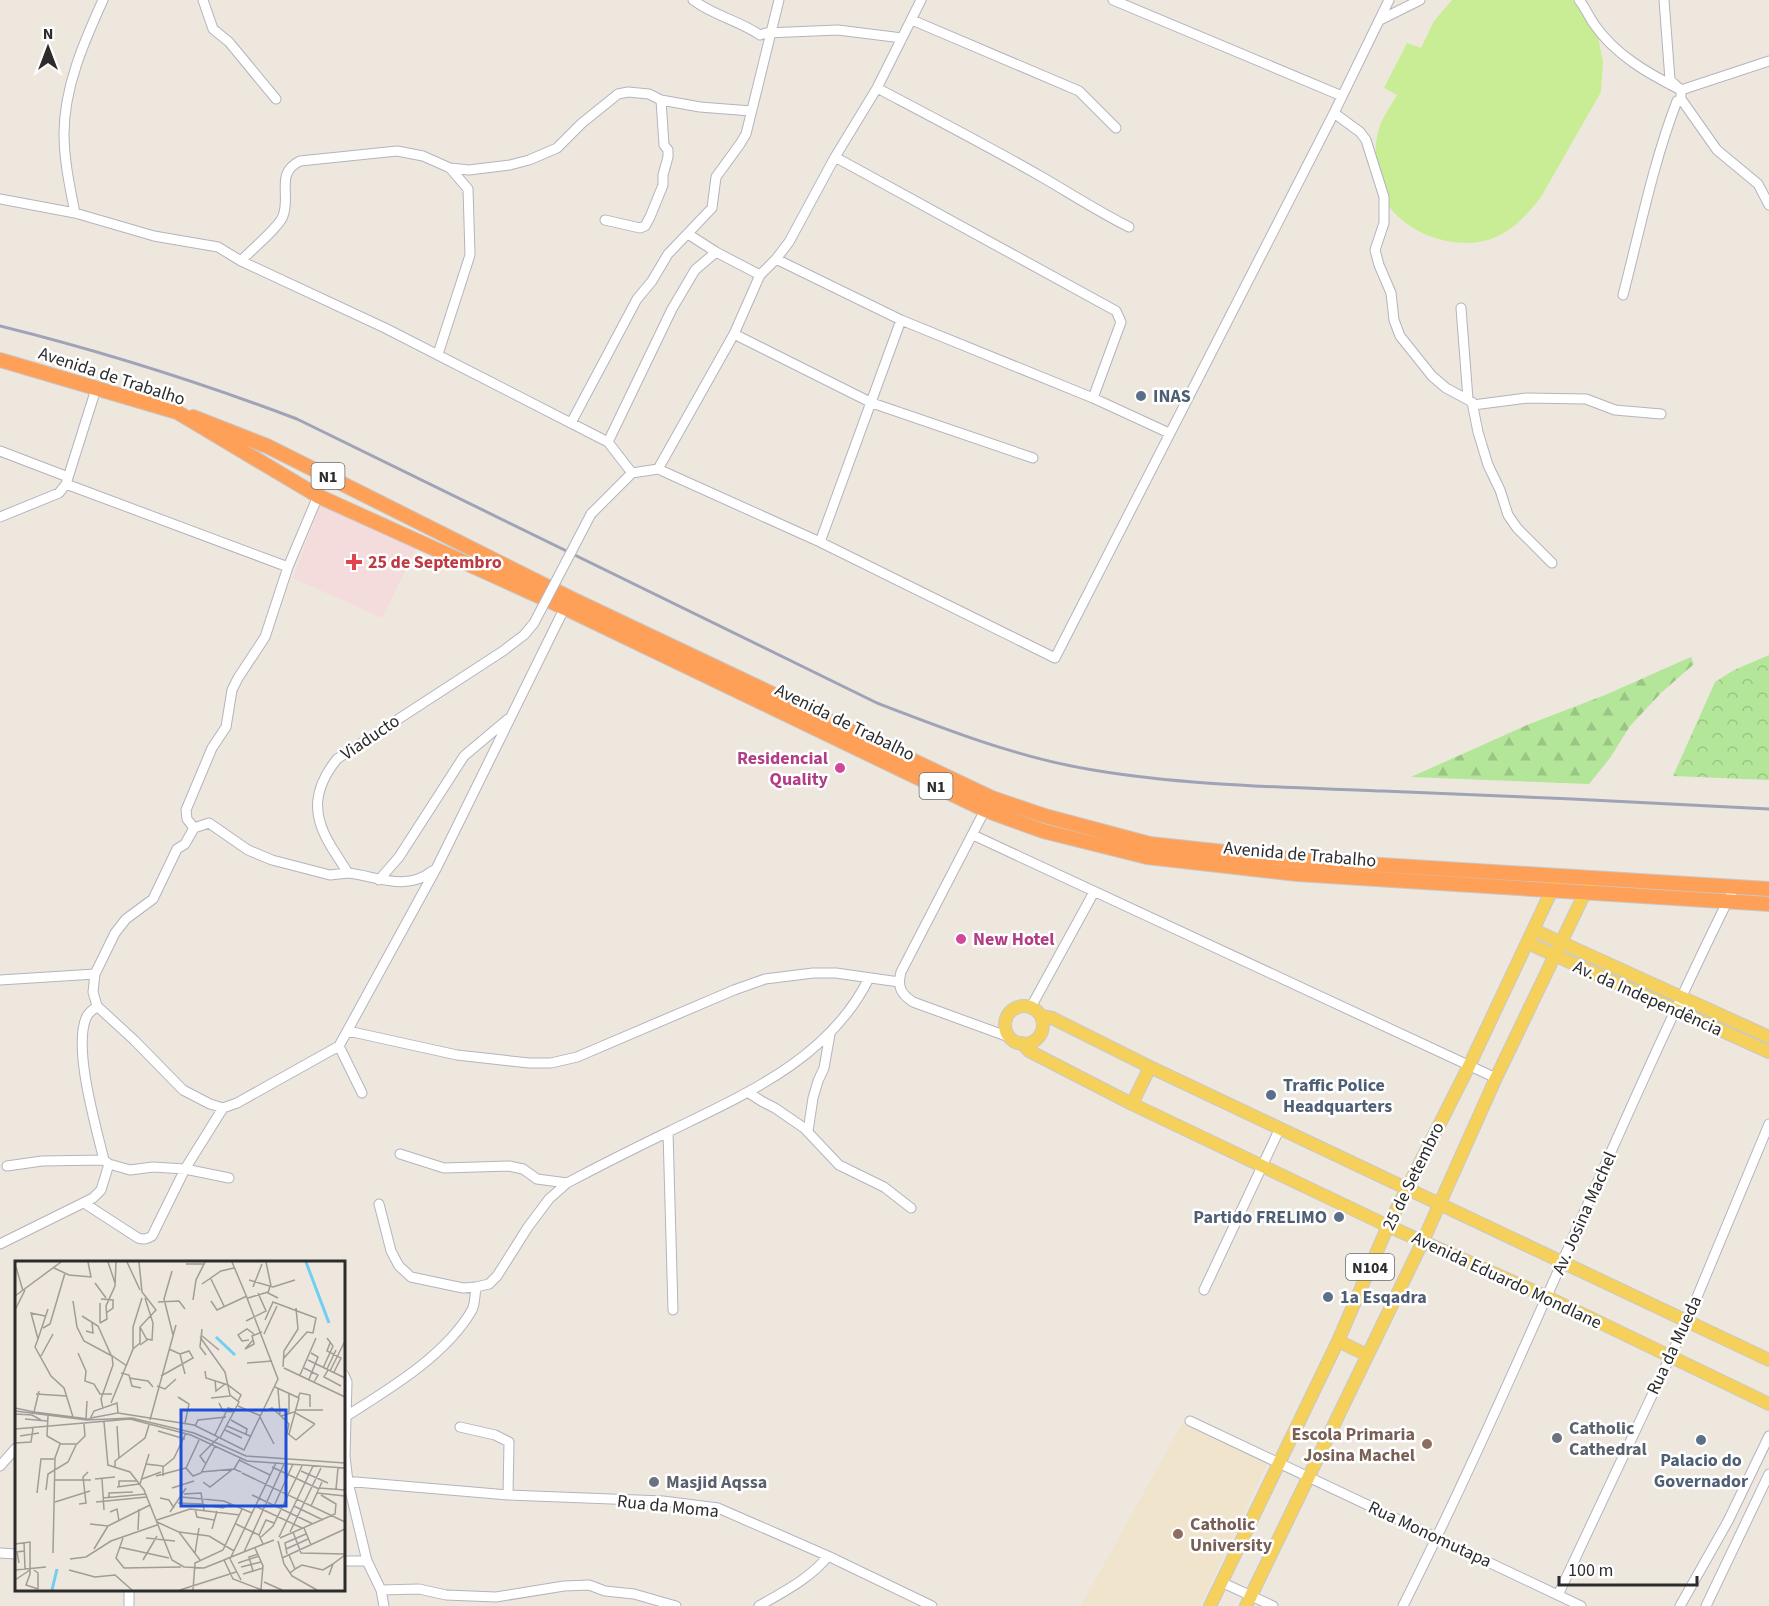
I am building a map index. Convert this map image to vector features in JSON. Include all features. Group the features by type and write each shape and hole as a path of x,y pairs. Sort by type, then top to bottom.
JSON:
{"highway":[{"name":"Avenida de Trabalho","path":"0,360 203,419 267,446 475,550 568,603"},
{"name":"Avenida de Trabalho","path":"177,412 318,496 568,603 988,804 1045,816 1149,851 1298,867 1589,885 1769,888"},
{"name":"Avenida de Trabalho","path":"1589,885 1727,902 1769,904"}],"main road":[{"name":"25 de Setembro","path":"1210,1606 1338,1341 1406,1188 1469,1066 1556,883"},
{"name":"N104","path":"1562,942 1589,885"},
{"name":"Av. da Independência","path":"1534,930 1769,1037"},
{"name":"25 de Setembro","path":"1248,1601 1423,1241 1496,1078 1562,942"},
{"name":"Av. da Independência","path":"1528,943 1769,1052"},
{"path":"1041,1016 1043,1025 1040,1036 1030,1043 1018,1044 1009,1037 1005,1026 1008,1014 1018,1007 1031,1007 1041,1016 1052,1018 1150,1067 1769,1360"},
{"name":"Avenida Eduardo Mondlane","path":"1022,1044 1029,1051 1132,1104 1388,1226 1547,1297 1769,1404"},
{"path":"1132,1104 1150,1067"},
{"path":"1338,1341 1367,1355"}],"street":[{"path":"75,213 64,123 76,66 103,0"},
{"path":"202,0 213,29 229,42 276,99"},
{"path":"693,0 704,8 736,21 760,36 766,33 838,30 902,38"},
{"path":"571,423 637,299 652,281 668,254 712,208 716,177 743,140 779,0"},
{"path":"658,469 734,334 760,275 789,242 835,157 877,88 920,3 908,0"},
{"path":"1113,0 1342,96"},
{"path":"0,199 75,213 154,236 218,248 438,354 609,442 632,473 658,469 820,542 1055,658 1168,433 1334,113 1389,0"},
{"path":"1380,20 1420,0"},
{"path":"1579,0 1595,26 1626,57 1681,94"},
{"path":"1664,0 1670,80 1717,150 1758,184 1769,205"},
{"path":"912,20 1079,91 1116,128"},
{"path":"1623,295 1662,145 1677,100 1681,94 1769,61"},
{"path":"877,88 1043,178 1129,228"},
{"path":"241,261 279,224 283,216 287,171 300,161 397,151 423,156 450,168 469,170 510,165 557,148 582,123 618,94 636,92 649,94 661,100 700,107 751,111"},
{"path":"605,220 640,228 645,226 650,217 663,184 668,157 668,150 664,145 661,100"},
{"path":"1334,113 1360,132 1366,140 1384,197 1384,223 1375,250 1391,293 1394,320 1400,336 1432,376 1446,388 1470,402 1527,398 1586,399 1615,410 1661,414"},
{"path":"835,157 1116,311 1121,322 1094,398"},
{"path":"438,354 470,255 468,189 450,168"},
{"path":"688,234 760,275"},
{"path":"609,442 672,309 695,270 716,252"},
{"path":"776,259 901,320 1094,398 1168,433"},
{"path":"1461,308 1470,402 1485,454 1508,515 1517,528 1552,562"},
{"path":"820,542 901,320"},
{"path":"734,334 872,403 1034,458"},
{"path":"0,517 58,493 67,481 96,389"},
{"path":"0,451 67,481 288,567"},
{"name":"Viaducto","path":"348,873 325,837 319,822 318,790 325,773 337,759 524,635 534,623 591,513 632,473"},
{"path":"194,828 187,819 186,810 212,748 226,727 232,690 237,678 265,637 288,567 318,496"},
{"path":"437,867 427,876 401,882 379,880 363,874 330,875 266,857 236,843 212,824 207,823 194,828 185,844 177,849 153,899 126,919 115,933 95,974 93,992 97,1006 135,1040 183,1089 210,1104 223,1108 237,1103 339,1046 437,867 568,603"},
{"path":"379,880 399,857 464,756 511,717"},
{"path":"988,804 899,982 904,995 914,1002 1009,1037"},
{"path":"973,835 1496,1078"},
{"name":"Av. Josina Machel","path":"1403,1606 1438,1537 1674,1010 1735,886"},
{"path":"1031,1007 1094,892"},
{"path":"348,1031 457,1055 529,1063 551,1063 577,1057 765,979 813,973 899,982"},
{"path":"0,980 95,974"},
{"path":"380,1204 391,1251 399,1266 411,1277 463,1288 489,1284 497,1276 549,1199 567,1183 749,1093 830,1035 860,998 870,978"},
{"path":"0,1244 84,1203 101,1190 106,1162 88,1091 82,1043 83,1027 88,1014 97,1006"},
{"path":"808,1131 813,1098 824,1068 830,1035"},
{"path":"339,1046 362,1093"},
{"path":"749,1093 808,1131 838,1165 891,1192 911,1208"},
{"path":"84,1203 138,1238 148,1239 152,1236 185,1169 223,1108"},
{"name":"Rua da Mueda","path":"1558,1595 1687,1321 1769,1124"},
{"path":"1204,1290 1280,1128"},
{"path":"668,1132 673,1310"},
{"path":"400,1154 444,1168 509,1166 523,1169 537,1179 567,1183"},
{"path":"7,1166 42,1161 106,1162 130,1170 153,1167 185,1169 229,1179"},
{"path":"348,1415 400,1382 447,1341 473,1308 476,1287"},
{"path":"345,1377 348,1415 346,1481 367,1561 381,1590 384,1606"},
{"name":"Rua Monomutapa","path":"1190,1421 1581,1606"},
{"path":"460,1428 495,1435 509,1442 508,1495"},
{"path":"1680,1606 1728,1521 1769,1436"},
{"path":"0,1466 15,1451"},
{"path":"1706,1606 1768,1476 1752,1471"},
{"name":"Rua da Moma","path":"346,1481 508,1495 663,1501 718,1508 828,1556 932,1606"},
{"path":"1728,1521 1744,1529"},
{"path":"0,1553 15,1554"},
{"path":"759,1606 781,1594 820,1566 828,1556"},
{"path":"345,1561 367,1561"},
{"path":"1221,1582 1248,1601 1273,1606"},
{"path":"381,1590 419,1588 446,1595 496,1597 564,1586 589,1585 605,1591 634,1594 676,1606"}],"shaded area":[{"name":"25 de Septembro","path":"322,500 418,545 382,618 293,578"},
{"name":"Catholic University","path":"1183,1422 1268,1462 1200,1606 1081,1606"}],"green space":[{"path":"1452,0 1572,0 1583,9 1597,33 1603,61 1601,92 1541,197 1524,217 1504,233 1474,243 1459,243 1430,236 1403,221 1381,193 1376,166 1379,127 1397,95 1384,88 1407,43 1421,48 1434,21"},
{"path":"1769,655 1769,780 1673,776 1715,682 1734,670"},
{"path":"1691,657 1694,664 1661,693 1630,726 1610,758 1589,784 1411,777 1527,725 1605,695"}],"railway":[{"path":"0,326 150,368 297,419 877,703 1011,751 1093,770 1201,783 1769,809"}],"place":[{"name":"INAS","path":"1141,396"},
{"name":"25 de Septembro","path":"354,562"},
{"name":"Residencial Quality","path":"840,768"},
{"name":"New Hotel","path":"961,939"},
{"name":"Traffic Police Headquarters","path":"1271,1095"},
{"name":"Partido FRELIMO","path":"1339,1217"},
{"name":"1a Esqadra","path":"1328,1297"},
{"name":"Catholic Cathedral","path":"1557,1438"},
{"name":"Palacio do Governador","path":"1701,1440"},
{"name":"Escola Primaria Josina Machel","path":"1427,1444"},
{"name":"Masjid Aqssa","path":"654,1482"},
{"name":"Catholic University","path":"1178,1534"}]}
